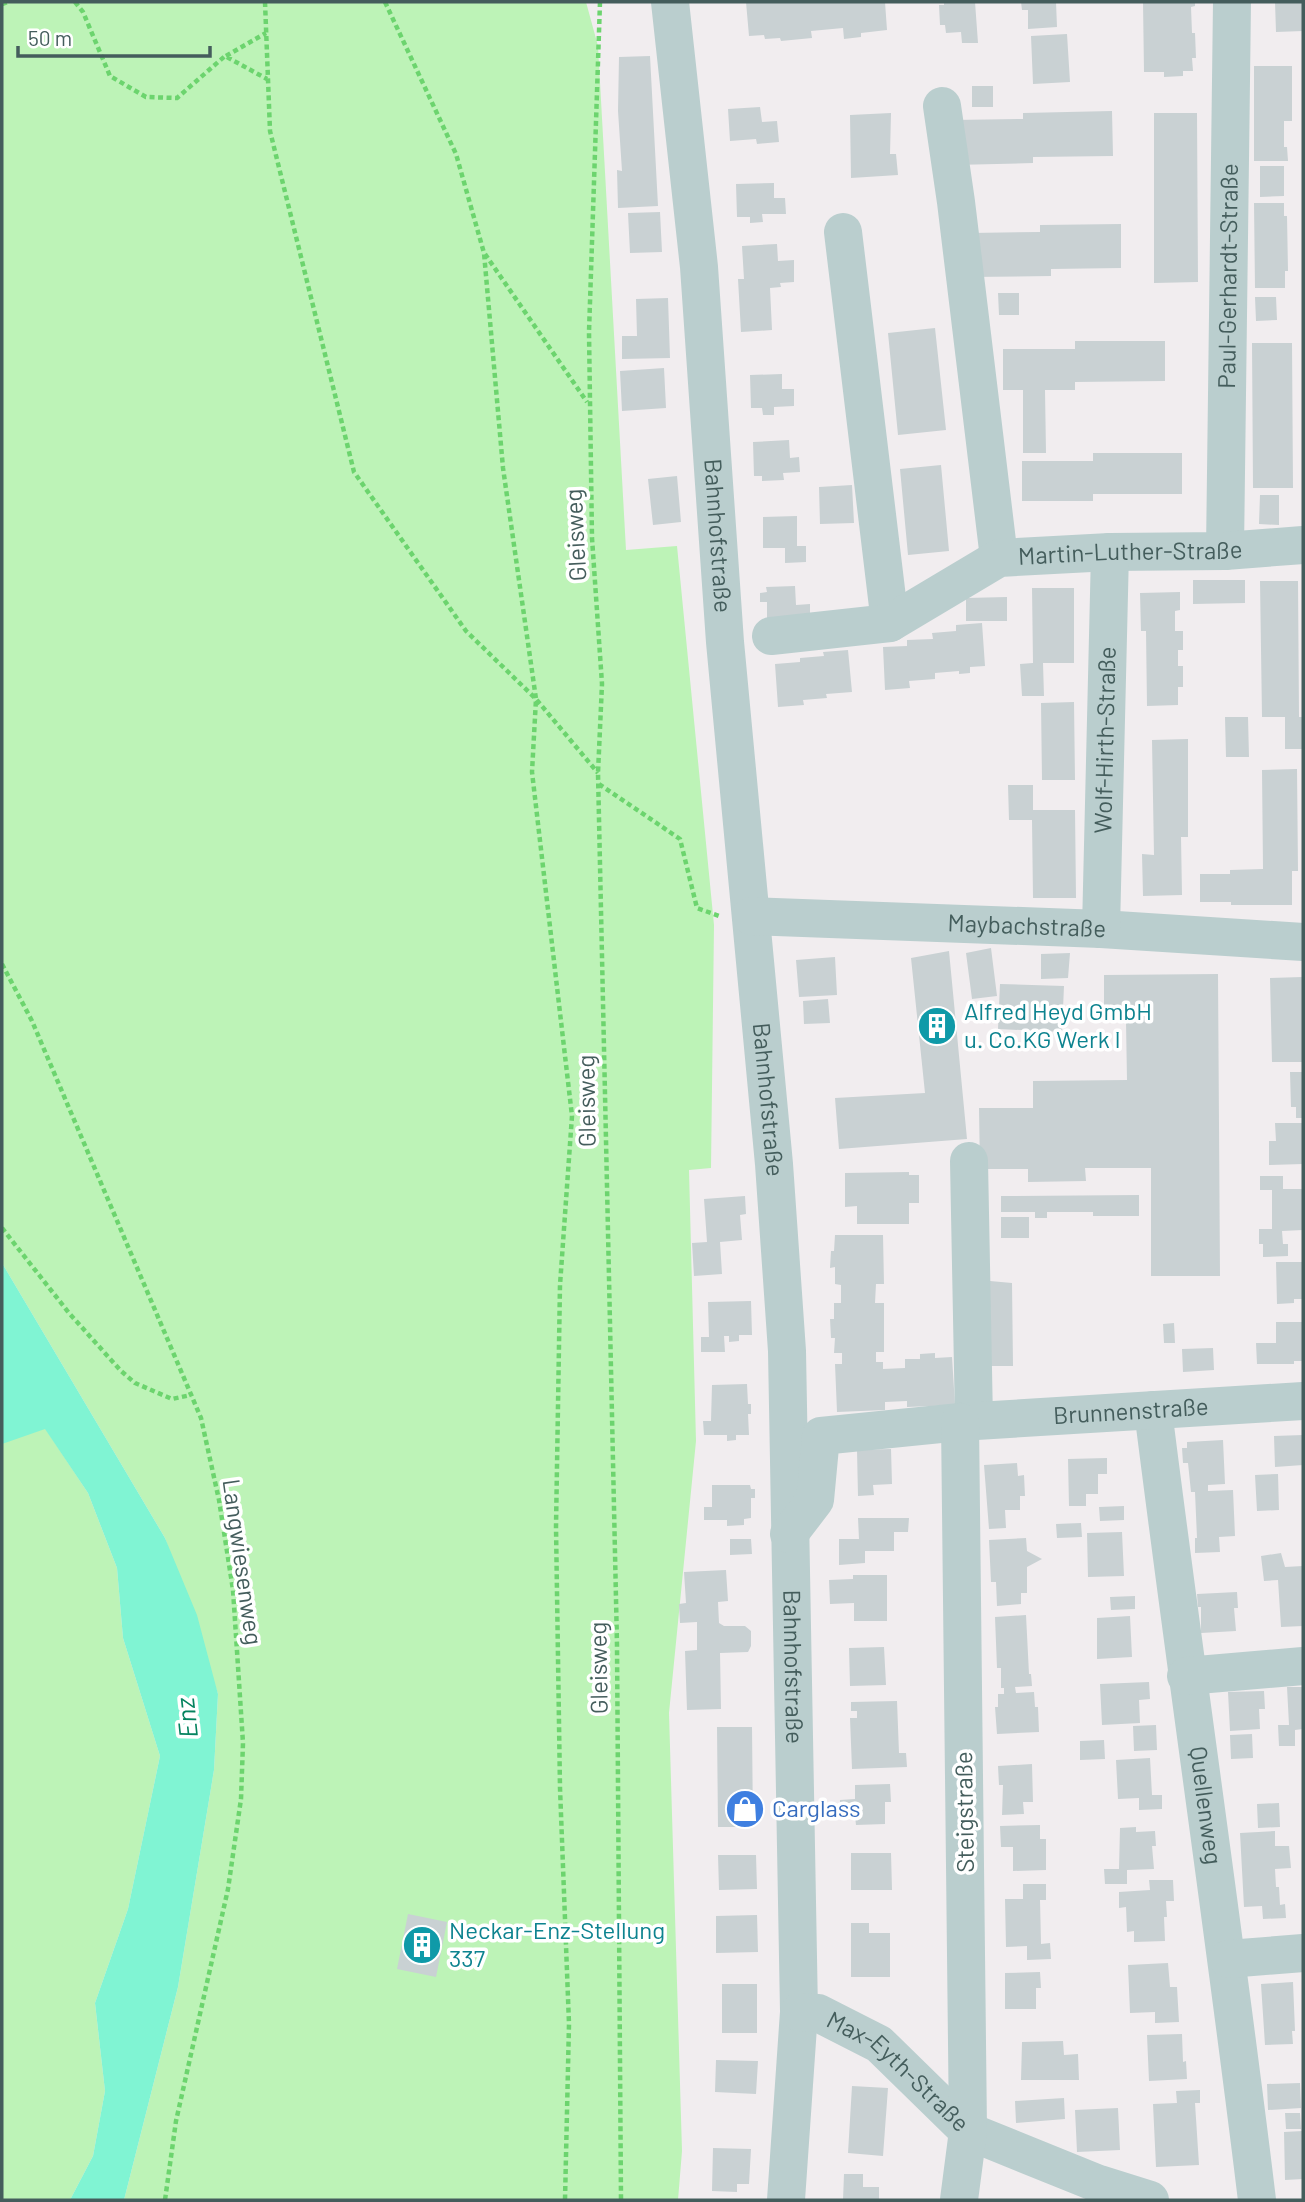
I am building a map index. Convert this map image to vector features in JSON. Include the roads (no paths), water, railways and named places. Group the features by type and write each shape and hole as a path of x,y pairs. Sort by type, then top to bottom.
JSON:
{"street":[{"name":"Bahnhofstraße","path":"670,2 699,267 725,642 774,1164 787,1351 799,2012 786,2200"},
{"name":"Paul-Gerhardt-Straße","path":"1225,551 1232,2"},
{"path":"942,106 999,558"},
{"path":"843,232 890,623"},
{"name":"Martin-Luther-Straße","path":"771,636 890,623 999,558 1111,552 1225,551 1303,545"},
{"name":"Wolf-Hirth-Straße","path":"1101,929 1111,552"},
{"name":"Maybachstraße","path":"751,916 1101,929 1303,942"},
{"name":"Steigstraße","path":"959,2200 968,2131 967,1422 970,1161"},
{"name":"Brunnenstraße","path":"789,1534 815,1500 821,1436 967,1422 1303,1401"},
{"name":"Quellenweg","path":"1153,1410 1186,1676 1228,1959 1257,2200"},
{"path":"1186,1676 1303,1666"},
{"path":"1228,1959 1303,1953"},
{"name":"Max-Eyth-Straße","path":"799,2012 818,2013 879,2044 968,2131 1099,2184 1150,2200"}],"water":[{"name":"Enz","path":"2,1263 165,1538 197,1615 218,1694 214,1770 178,1987 124,2200 70,2200 93,2156 105,2091 95,2003 128,1909 160,1756 123,1638 117,1568 88,1493 45,1429 2,1444"}],"place":[{"name":"Alfred Heyd GmbH u. Co.KG Werk I","path":"937,1026"},
{"name":"Carglass","path":"745,1809"},
{"name":"Neckar-Enz-Stellung 337","path":"422,1945"}]}
